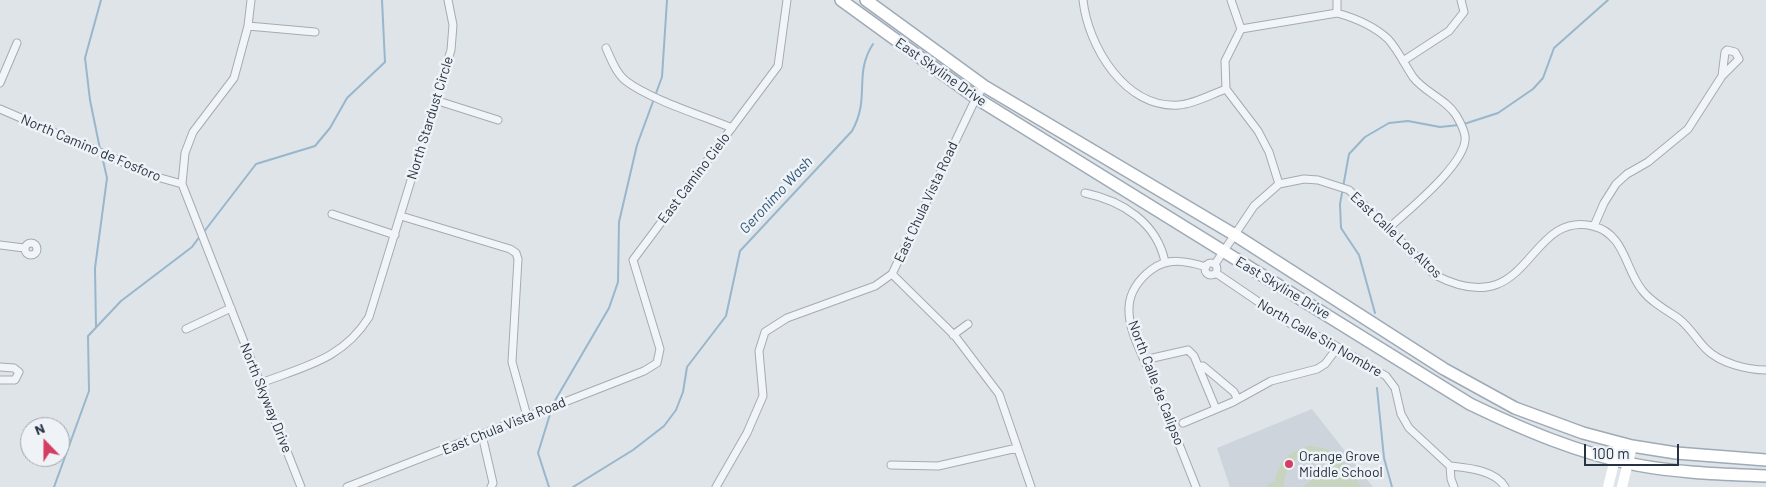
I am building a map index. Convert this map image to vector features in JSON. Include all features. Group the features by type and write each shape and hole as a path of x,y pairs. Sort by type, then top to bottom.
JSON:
{"main road":[{"name":"East Skyline Drive","path":"841,0 976,98 1470,404 1533,433 1615,460 1674,470 1766,476"},
{"name":"East Skyline Drive","path":"866,0 984,86 1235,235 1471,385 1514,408 1550,422 1632,446 1676,454 1766,460"},
{"path":"1608,487 1619,443"},
{"path":"1622,487 1632,446"}],"street":[{"name":"North Skyway Drive","path":"251,0 248,26 234,78 193,132 185,153 182,184 302,487"},
{"name":"North Stardust Circle","path":"261,384 333,354 348,344 360,332 369,317 402,216 451,50 452,25 448,0"},
{"name":"East Camino Cielo","path":"660,360 660,349 633,260 778,66 788,0"},
{"path":"1083,0 1084,14 1091,34 1110,66 1123,84 1141,96 1162,104 1180,105 1226,89"},
{"path":"1216,273 1215,264 1254,206 1279,184 1269,152 1258,131 1226,89 1225,61 1241,29 1231,0"},
{"path":"1336,0 1338,13"},
{"path":"1403,61 1449,31 1464,12 1461,0"},
{"path":"1241,29 1338,13 1372,27 1388,40 1414,79 1448,105 1456,115 1465,137 1462,152 1447,172 1389,228"},
{"path":"248,26 315,32"},
{"path":"0,83 17,42"},
{"path":"606,48 614,67 625,80 646,92 732,128"},
{"path":"1722,76 1688,128 1648,162 1627,174 1616,184 1604,203 1594,226 1608,234 1618,244 1626,256 1642,291 1690,328 1706,350 1720,359 1753,370 1766,370"},
{"name":"East Chula Vista Road","path":"716,487 747,433 763,396 759,351 765,332 787,318 875,286 892,274 976,98 984,86"},
{"path":"435,100 498,120"},
{"name":"North Camino de Fosforo","path":"0,109 158,177 182,184"},
{"name":"East Calle Los Altos","path":"1279,184 1304,179 1318,180 1349,190 1435,275 1451,283 1484,289 1499,284 1513,275 1538,249 1559,231 1578,225 1594,226"},
{"path":"1085,193 1105,197 1143,221 1158,238 1165,262"},
{"path":"332,214 395,235"},
{"path":"402,216 510,248 516,253 518,260 512,362 527,416"},
{"path":"0,245 24,248"},
{"name":"North Calle Sin Nombre","path":"1165,262 1179,260 1206,267 1208,274 1216,273 1291,324 1338,347 1386,376 1395,388 1401,414 1409,428 1450,466"},
{"name":"North Calle de Calipso","path":"1165,262 1146,274 1135,288 1130,300 1130,321 1196,487"},
{"path":"1206,267 1210,263 1215,264"},
{"path":"892,274 954,335 999,394 1031,487"},
{"path":"186,330 231,308"},
{"path":"954,335 968,324"},
{"path":"1183,423 1216,409 1271,381 1318,369 1325,364 1338,347"},
{"path":"1144,360 1188,350 1194,356 1216,409"},
{"name":"East Chula Vista Road","path":"347,487 644,371 660,360"},
{"path":"1198,366 1203,366 1234,392 1237,398"},
{"path":"0,367 14,368 19,372 15,380 0,380"},
{"path":"482,435 492,487"},
{"path":"891,465 938,466 1018,448"},
{"path":"1454,487 1450,466 1489,474 1496,477 1505,487"}],"shaded area":[{"name":"Orange Grove Middle School","path":"1312,409 1373,487 1230,487 1217,448"}],"green space":[{"path":"1309,446 1319,447 1335,454 1346,465 1362,487 1302,487 1335,463 1326,457 1318,455 1301,457 1294,462 1288,468 1284,487 1269,487 1267,485 1275,481 1279,468 1286,458 1296,451"}],"waterway":[{"path":"100,149 90,100 85,58 101,0"},
{"path":"203,233 256,164 315,146 330,128 347,98 385,62 382,0"},
{"path":"553,404 609,308 618,282 619,222 637,145 662,77 667,0"},
{"path":"1464,124 1498,113 1533,89 1543,78 1554,48 1608,0"},
{"name":"Geronimo Wash","path":"573,487 633,450 664,426 676,410 683,392 687,367 726,316 740,251 852,131 858,119 864,66 873,44"},
{"path":"1375,313 1359,255 1341,228 1340,204 1349,154 1365,137 1389,123 1408,121 1440,127 1459,125"},
{"path":"96,327 95,268 107,178 102,156"},
{"path":"54,487 89,391 88,336 121,301 192,247 200,236"},
{"path":"1377,388 1384,458 1392,487"},
{"path":"549,487 538,453 551,411"}],"place":[{"name":"Orange Grove Middle School","path":"1289,464"}]}
